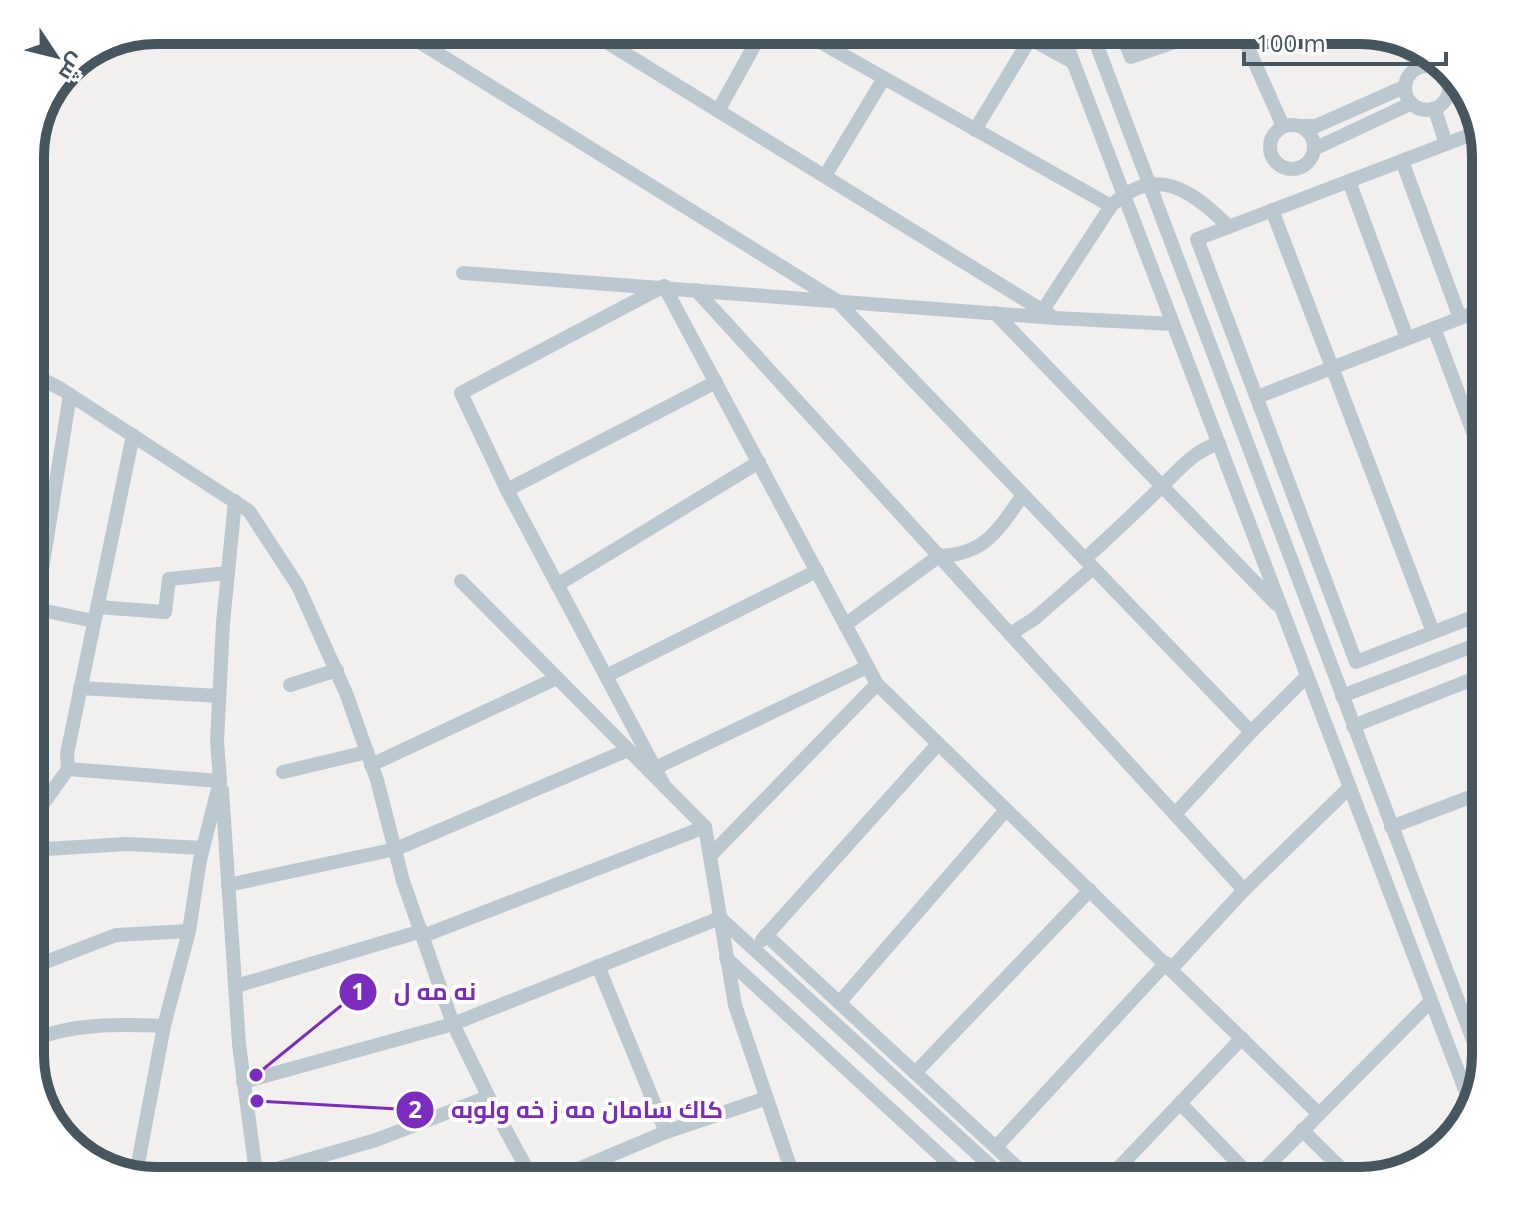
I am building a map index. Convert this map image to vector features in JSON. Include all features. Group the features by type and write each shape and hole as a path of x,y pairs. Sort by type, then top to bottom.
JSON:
{"street":[{"path":"423,44 837,301 1251,732"},
{"path":"610,44 1049,314"},
{"path":"718,111 755,44"},
{"path":"824,44 1111,206"},
{"path":"834,50 837,44"},
{"path":"975,130 1027,44"},
{"path":"1039,44 1073,62"},
{"path":"1066,44 1466,1092"},
{"path":"1096,44 1472,1038"},
{"path":"1126,44 1131,57 1167,44"},
{"path":"1246,44 1283,126"},
{"path":"1413,58 1420,67"},
{"path":"1428,67 1420,67 1407,79 1404,87 1410,104 1426,111 1435,110 1452,93"},
{"path":"825,176 884,78"},
{"path":"1301,126 1313,139 1314,149 1307,163 1300,168 1283,168 1271,156 1271,139 1283,126 1301,126 1316,126 1404,87"},
{"path":"1314,149 1410,104"},
{"path":"1435,110 1446,144"},
{"path":"1470,135 1197,239 1356,662 1472,617"},
{"path":"1402,161 1460,318"},
{"path":"1300,168 1311,195"},
{"path":"1349,181 1407,338"},
{"path":"1049,314 1111,206 1123,194 1149,185 1176,187 1200,199 1229,227"},
{"path":"1272,210 1433,632"},
{"path":"463,273 1173,324"},
{"path":"664,286 877,684 1318,1113"},
{"path":"664,286 461,393 507,490 652,769 665,787 705,827 735,1005 790,1167"},
{"path":"696,290 1244,890"},
{"path":"995,313 1282,610"},
{"path":"1257,397 1472,313"},
{"path":"1434,328 1472,430"},
{"path":"44,381 249,511 298,586 337,670 369,759 403,881 453,1024 526,1167"},
{"path":"507,490 716,382"},
{"path":"44,559 70,395"},
{"path":"44,802 68,769 67,754 133,435"},
{"path":"1010,634 1034,619 1186,461 1202,449 1219,443"},
{"path":"557,585 759,462"},
{"path":"845,625 939,556 957,556 975,550 1008,517 1023,495"},
{"path":"235,501 217,741 243,1082 255,1167"},
{"path":"606,676 817,571"},
{"path":"44,610 96,614 165,612 169,579 228,573"},
{"path":"461,581 628,750 652,769"},
{"path":"1342,696 1472,646"},
{"path":"652,769 867,667"},
{"path":"290,685 337,670"},
{"path":"1175,814 1307,676"},
{"path":"283,772 369,759 557,678"},
{"path":"1353,726 1472,679"},
{"path":"710,856 877,684"},
{"path":"80,688 219,696"},
{"path":"754,948 938,744"},
{"path":"228,885 396,849 628,750"},
{"path":"68,769 220,775"},
{"path":"138,1165 164,1026 189,931 203,848 220,775"},
{"path":"996,1147 1169,966 1350,787"},
{"path":"1391,827 1472,796"},
{"path":"839,1003 1006,810"},
{"path":"236,986 422,934 705,827"},
{"path":"44,849 127,844 203,848"},
{"path":"915,1073 1090,890"},
{"path":"720,918 992,1167"},
{"path":"243,1082 453,1024 720,918"},
{"path":"44,963 116,935 189,931"},
{"path":"766,935 1017,1167"},
{"path":"725,957 953,1167"},
{"path":"598,966 666,1132"},
{"path":"1267,1167 1431,1001"},
{"path":"44,1036 62,1031 124,1024 164,1026"},
{"path":"1119,1167 1242,1038"},
{"path":"291,1167 376,1140 488,1097"},
{"path":"583,1167 666,1132 767,1098"},
{"path":"1180,1103 1241,1167"},
{"path":"1302,1130 1340,1167"}],"place":[{"name":"نه مه ل","path":"256,1075"},
{"name":"كاك سامان مه ز خه ولوبه","path":"257,1101"}]}
